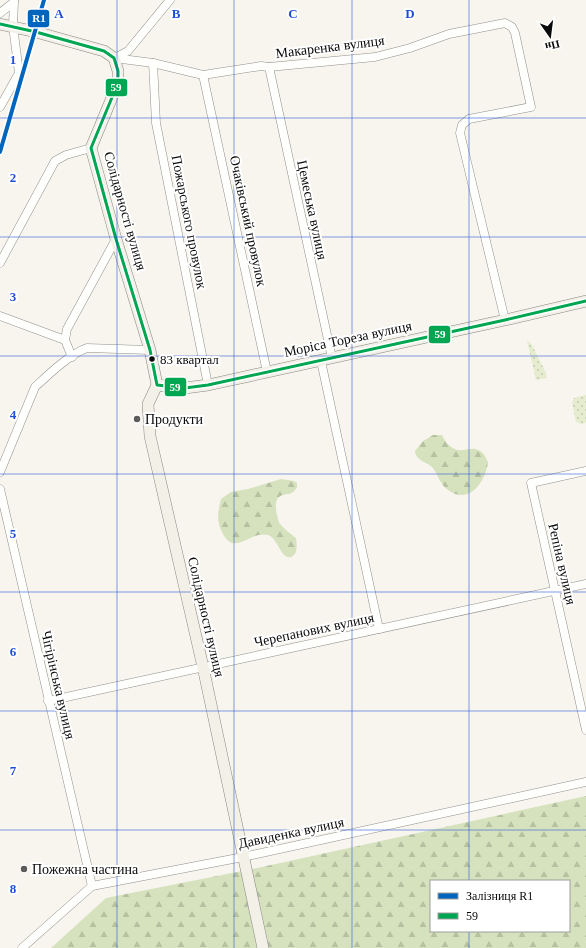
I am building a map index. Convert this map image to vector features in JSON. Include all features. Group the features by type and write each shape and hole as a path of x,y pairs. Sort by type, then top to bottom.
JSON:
{"street":[{"path":"0,24 13,26 104,51 114,58 128,51 170,0"},
{"path":"0,13 14,1"},
{"path":"0,107 19,73 13,26 14,1"},
{"name":"Макаренка вулиця","path":"114,58 153,63 203,75 261,66 269,67 375,57 410,48 449,34 505,23 512,26 515,33 531,107 469,119 462,125 460,133 505,320"},
{"name":"Солідарності вулиця","path":"114,58 118,71 118,83 91,148 116,239 150,350 157,385 148,404 150,436 203,667 263,948"},
{"name":"Пожарського провулок","path":"153,63 156,123 208,385"},
{"name":"Цемеська вулиця","path":"269,67 379,629"},
{"name":"Очакiвський провулок","path":"203,75 267,372"},
{"path":"0,263 55,161 66,155 91,148"},
{"path":"72,356 65,340 67,329 116,239"},
{"name":"Моріса Тореза вулиця","path":"157,385 185,388 208,385 586,301"},
{"path":"0,316 65,340"},
{"path":"0,472 35,387 46,377 72,356 87,348 150,350"},
{"name":"Репiна вулиця","path":"586,471 531,483 586,730"},
{"name":"Чiгiрiнська вулиця","path":"0,489 92,886"},
{"name":"Черепанових вулиця","path":"48,701 586,584"},
{"name":"Давиденка вулиця","path":"92,886 243,857 586,782"},
{"path":"22,948 92,886"}],"green space":[{"path":"527,340 532,345 546,373 546,378 536,380"},
{"path":"586,395 586,423 581,424 576,422 572,402 574,398"},
{"path":"433,435 442,435 447,444 454,449 476,449 485,456 488,462 487,469 484,477 475,489 463,495 456,494 448,490 445,488 432,467 417,457 415,451 423,441"},
{"path":"281,479 294,481 297,483 297,487 293,492 279,497 276,502 280,524 296,538 297,543 295,554 291,557 285,555 274,540 268,535 255,536 237,543 232,543 227,539 220,528 218,520 221,499 231,492 248,489"},
{"path":"586,796 586,948 51,948 106,898 262,867"}],"rail line":[{"name":"R1","path":"0,152 44,0"}],"transit line":[{"name":"59","path":"0,24 36,32 104,51 114,58 118,71 118,83 91,148 116,239 150,350 157,385 185,388 208,385 586,301"}],"place":[{"name":"83 квартал","path":"152,359"},
{"name":"Продукти","path":"137,419"},
{"name":"Пожежна частина","path":"24,869"}]}
